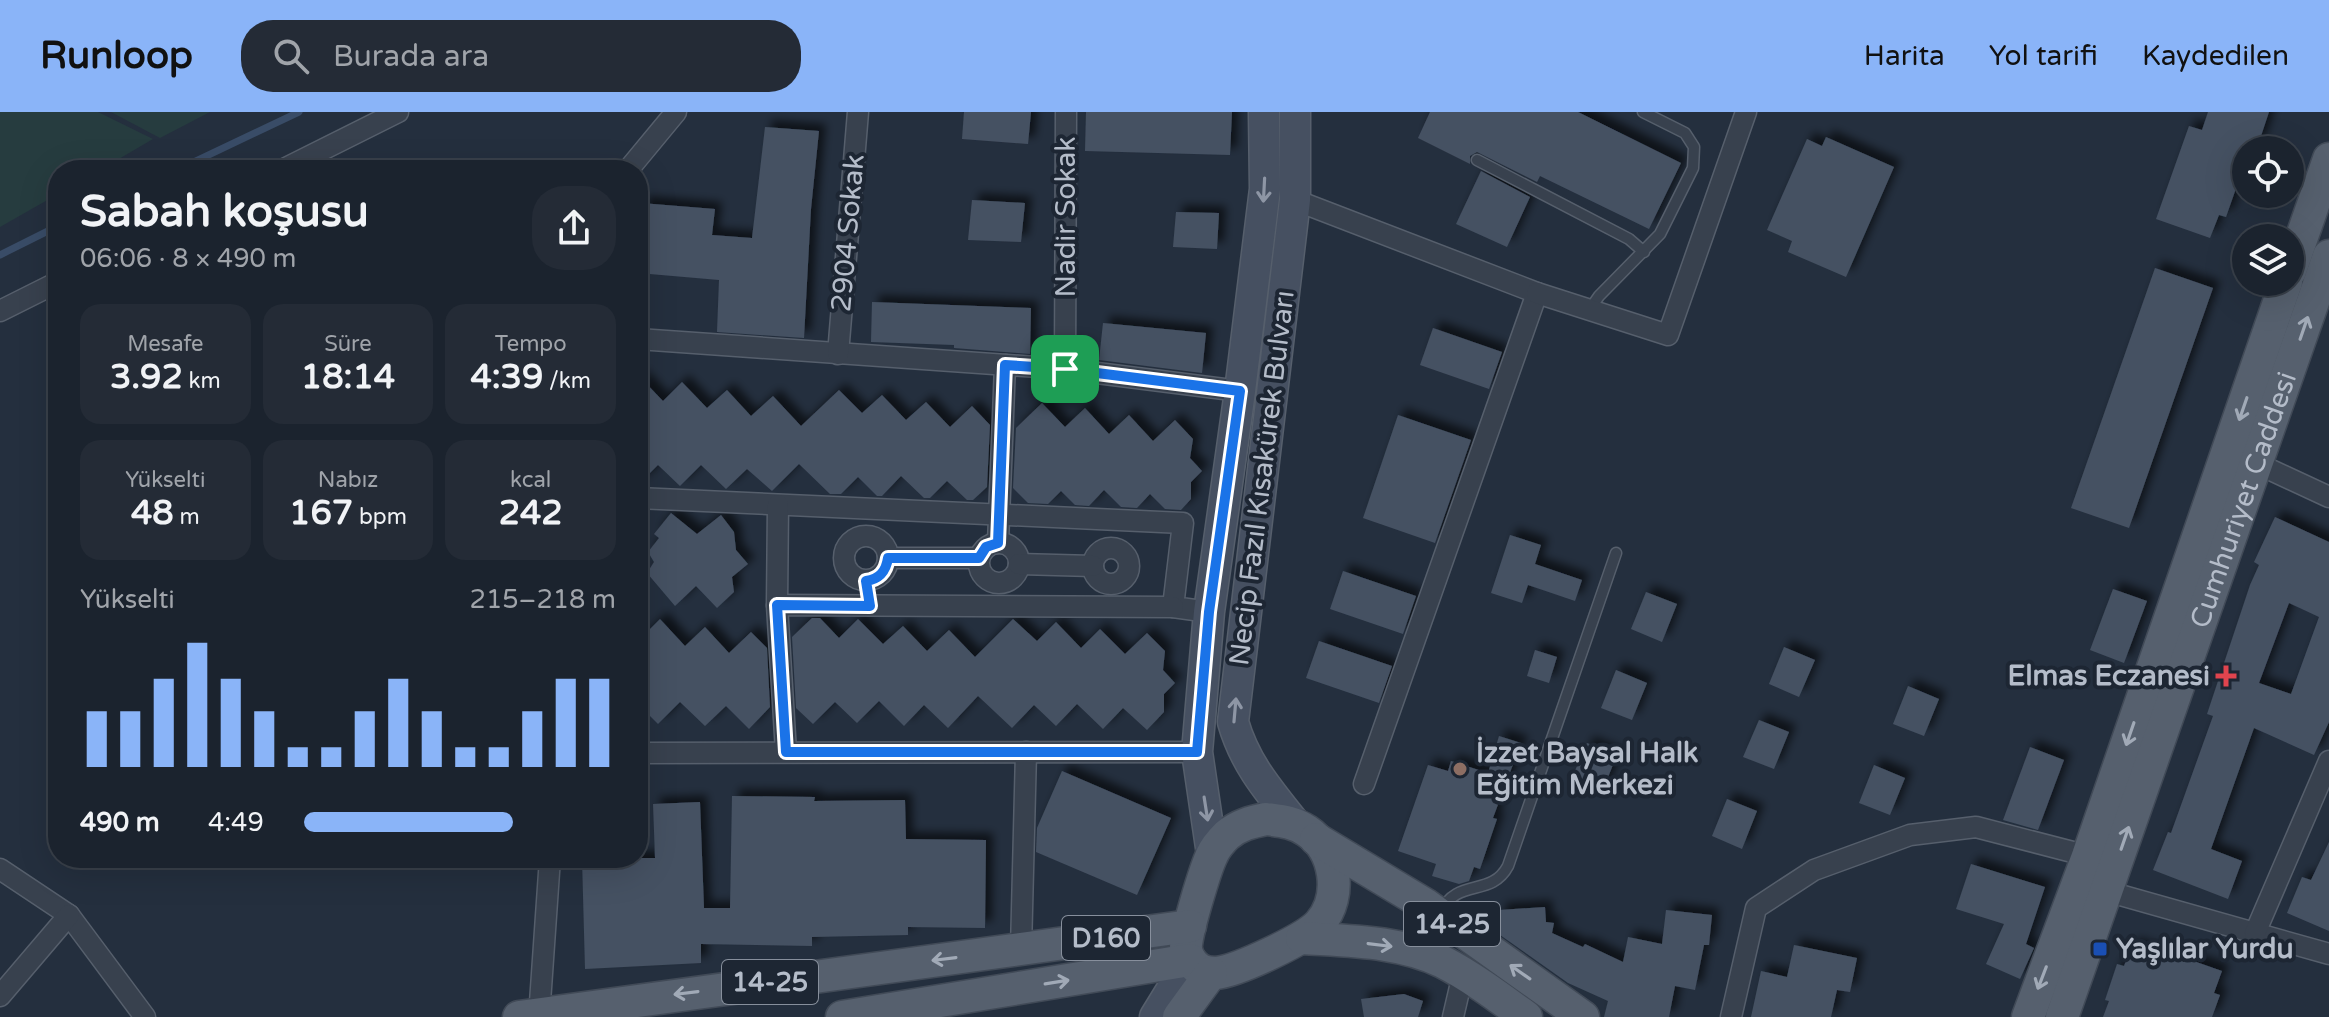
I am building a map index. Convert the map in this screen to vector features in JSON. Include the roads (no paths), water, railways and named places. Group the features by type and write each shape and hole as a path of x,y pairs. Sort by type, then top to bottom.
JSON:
{"main road":[{"name":"Necip Fazıl Kısakürek Bulvarı","path":"1212,854 1197,752 1209,612 1265,189 1264,112"},
{"name":"Necip Fazıl Kısakürek Bulvarı","path":"1295,112 1295,200 1233,722 1240,747 1251,767 1305,832"},
{"path":"2304,231 2329,159"},
{"name":"Cumhuriyet Caddesi","path":"2062,1017 2329,256"},
{"name":"Cumhuriyet Caddesi","path":"2028,1017 2088,856 2281,296"},
{"name":"14-25","path":"1201,967 1186,949 1212,854 1226,836 1244,824 1266,819 1288,821 1440,915 1583,1017"},
{"name":"14-25","path":"842,1017 1201,967 1221,973 1302,938 1322,921 1331,903 1334,883 1331,863 1322,845 1305,832"},
{"name":"D160","path":"1021,949 1190,926"},
{"name":"14-25","path":"1302,938 1398,947 1442,962 1526,1017"},
{"name":"14-25","path":"532,1015 1021,949"},
{"path":"1155,1017 1201,967"},
{"path":"1179,1017 1201,967"}],"street":[{"path":"302,160 398,112"},
{"path":"636,160 676,112"},
{"name":"2904 Sokak","path":"838,354 858,112"},
{"name":"Nadir Sokak","path":"1065,369 1066,112"},
{"path":"1295,200 1537,293 1668,335 1746,112"},
{"path":"0,311 48,287"},
{"path":"1364,784 1537,293"},
{"path":"648,340 1065,369 1240,391"},
{"path":"998,543 1005,365"},
{"path":"2258,464 2329,497"},
{"path":"648,498 1183,523 1173,607"},
{"path":"778,505 777,605 786,752"},
{"path":"871,536 880,509"},
{"path":"1109,520 1111,547"},
{"path":"871,536 884,545 888,558 884,571 873,580 866,581 853,577 847,571 843,557 849,542 871,536"},
{"path":"998,543 1011,546 1019,564 1014,577 995,583 984,577 978,565 979,558 986,547 998,543"},
{"path":"1111,547 1122,550 1130,567 1119,582 1107,583 1097,577 1093,566 1096,555 1111,547"},
{"path":"888,558 979,558"},
{"path":"1019,564 1093,566"},
{"path":"866,581 870,606"},
{"path":"994,606 995,583"},
{"path":"1104,607 1107,583"},
{"path":"777,605 1173,607 1209,612"},
{"path":"1021,949 1026,752"},
{"path":"648,753 1197,752"},
{"path":"2255,933 2329,761"},
{"path":"1731,1017 1756,908 1814,870 1910,835 1976,827 2088,856"},
{"path":"532,1015 549,868"},
{"path":"0,869 69,915 145,1017"},
{"path":"2106,891 2329,954"},
{"path":"0,996 69,915"},
{"path":"1453,1017 1463,974"}],"lane":[{"path":"1590,309 1660,234 1693,168 1695,154 1685,133 1643,112"},
{"path":"1477,160 1629,239 1644,252"},
{"path":"1440,915 1451,897 1462,890 1492,885 1508,866 1616,553"}],"waterway":[{"path":"198,160 299,112"},
{"path":"0,255 48,231"}],"place":[{"name":"Elmas Eczanesi","path":"2226,676"},
{"name":"İzzet Baysal Halk Eğitim Merkezi","path":"1460,769"},
{"name":"Yaşlılar Yurdu","path":"2100,949"}]}
